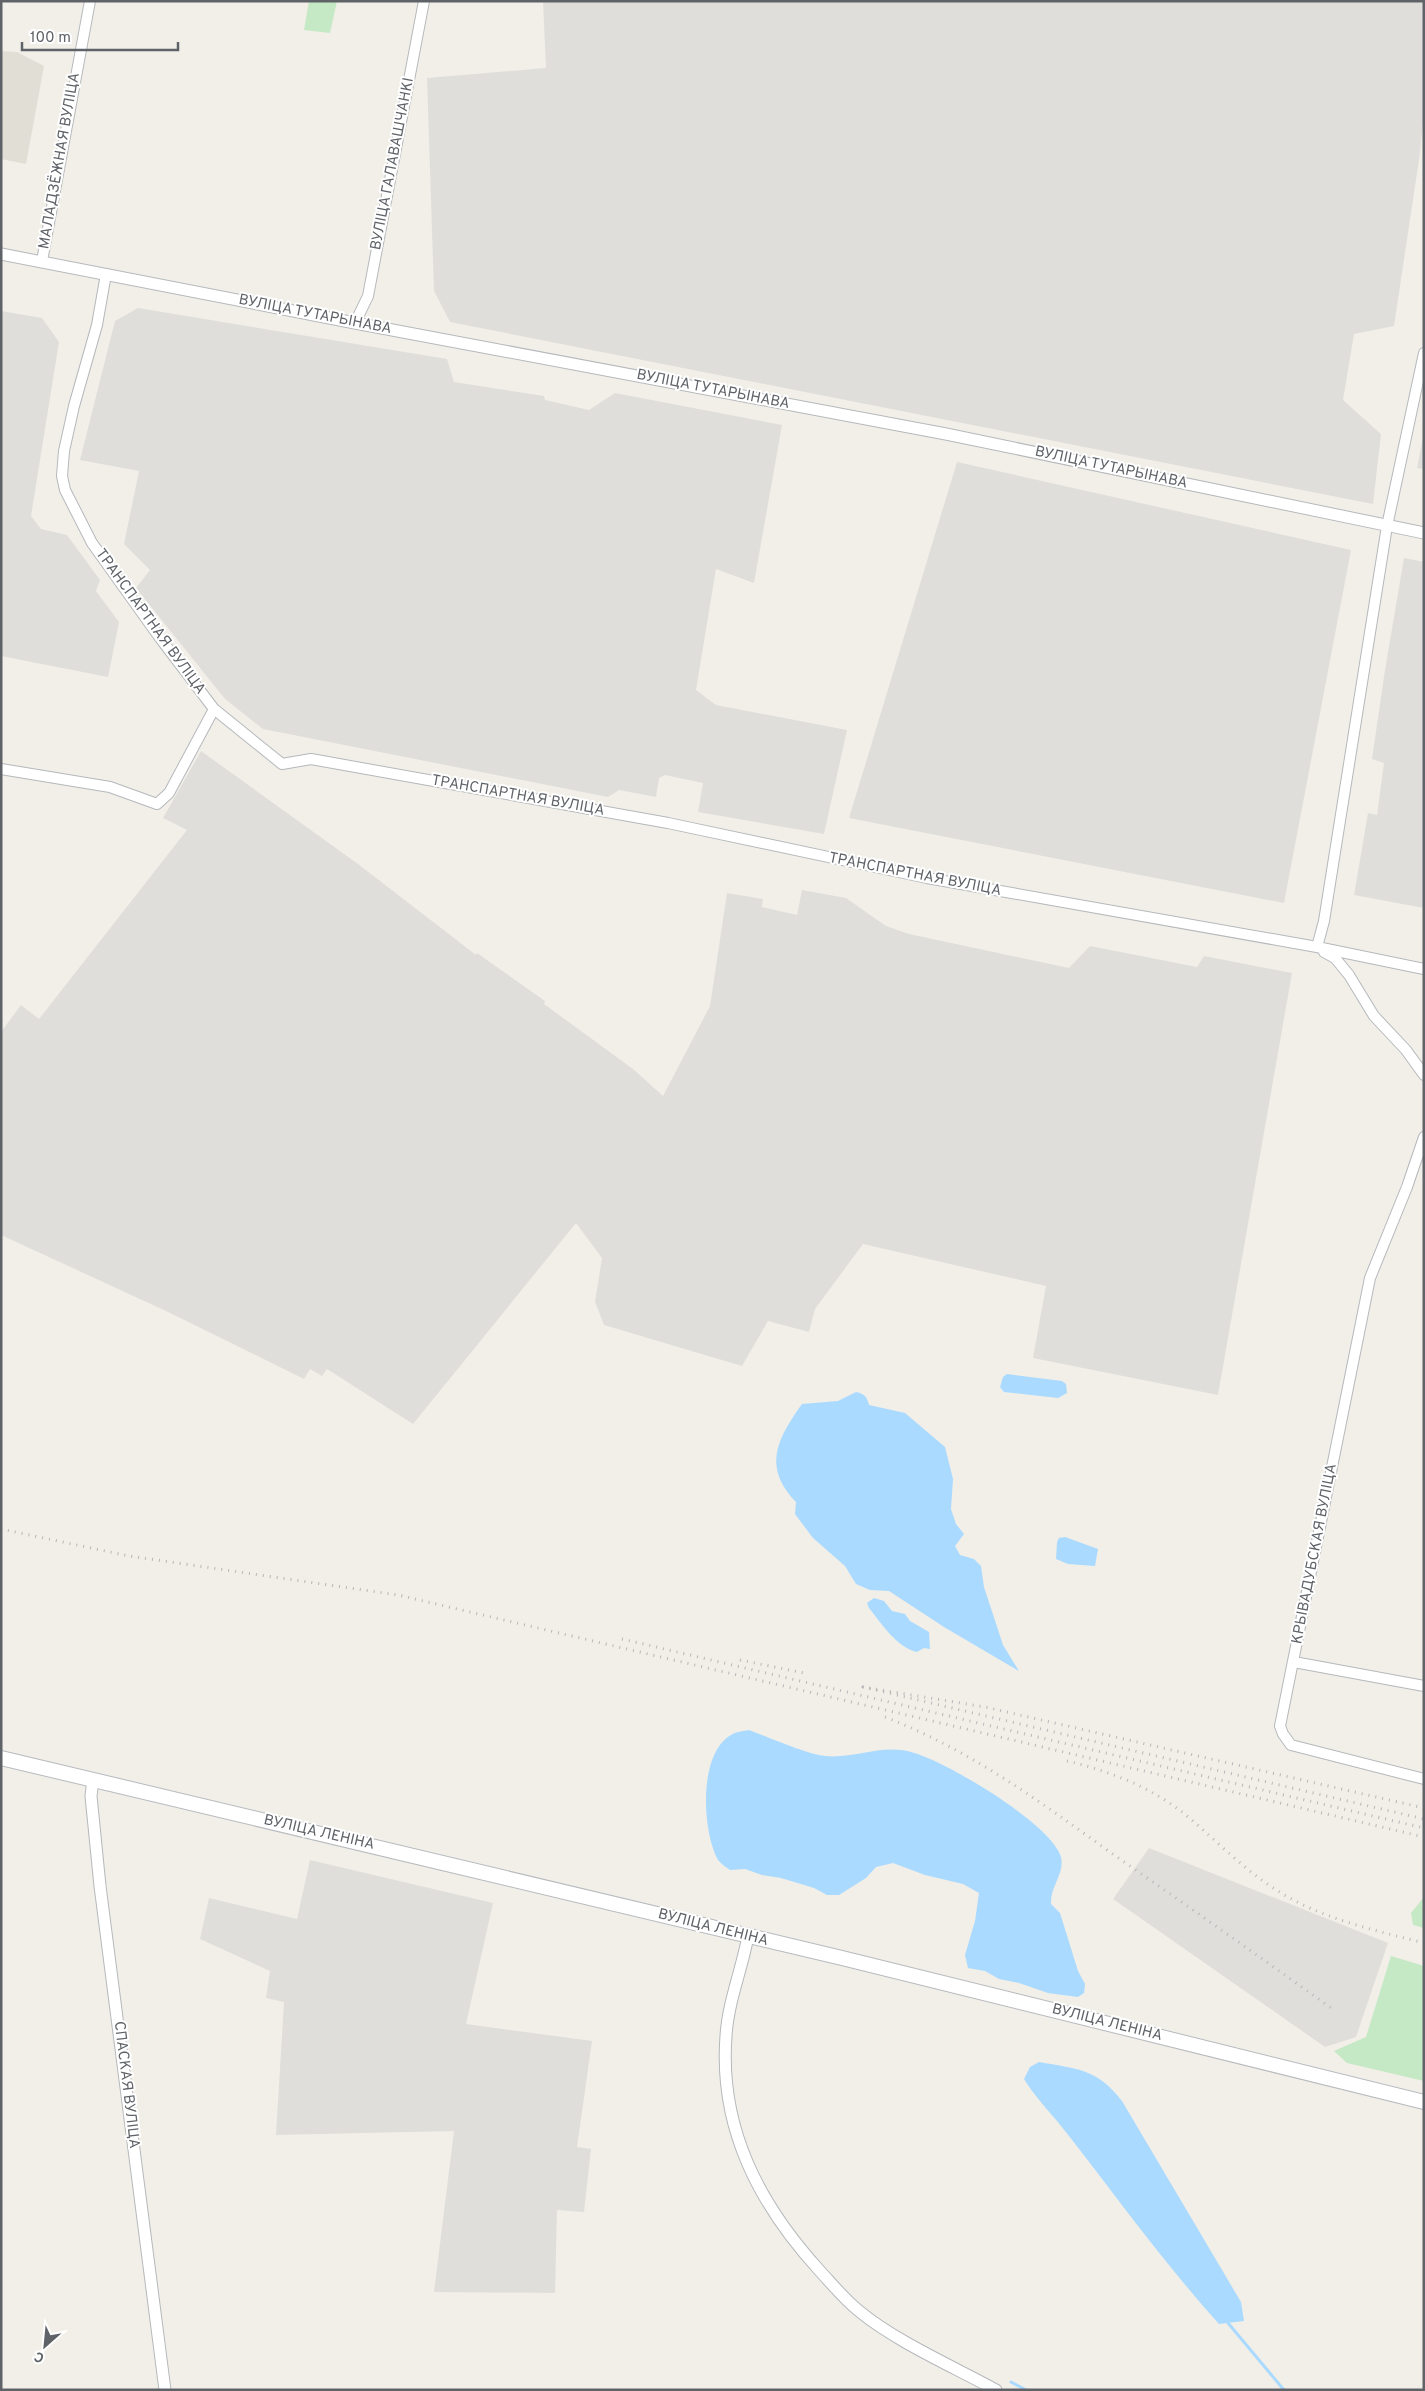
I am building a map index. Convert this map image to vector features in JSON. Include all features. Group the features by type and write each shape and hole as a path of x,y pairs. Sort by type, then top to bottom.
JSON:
{"main road":[{"name":"ВУЛІЦА ЛЕНІНА","path":"1,1758 748,1936 1424,2102"}],"street":[{"name":"МАЛАДЗЁЖНАЯ ВУЛІЦА","path":"42,261 90,1"},
{"name":"ВУЛІЦА ГАЛАВАШЧАНКІ","path":"355,323 368,296 424,1"},
{"name":"ВУЛІЦА ТУТАРЫНАВА","path":"1,254 355,323 946,434 1424,533"},
{"name":"ТРАНСПАРТНАЯ ВУЛІЦА","path":"106,274 98,325 74,406 64,452 62,476 65,490 92,544 214,709 282,764 312,759 668,823 927,878 1317,947 1424,969"},
{"path":"1424,353 1387,526 1324,921 1317,947 1335,958 1349,975 1374,1016 1406,1050 1424,1075"},
{"path":"1,769 110,787 157,804 169,793 214,709"},
{"name":"КРЫВАДУБСКАЯ ВУЛІЦА","path":"1424,1137 1370,1278 1280,1726 1291,1745 1424,1778"},
{"path":"1294,1662 1424,1686"},
{"name":"СПАСКАЯ ВУЛІЦА","path":"92,1779 91,1796 100,1886 165,2390"},
{"path":"748,1936 726,2034 725,2066 739,2143 748,2167 773,2212 802,2251 859,2311 892,2333 996,2390"}],"shaded area":[{"path":"543,1 1424,1 1424,111 1420,153 1394,326 1354,334 1343,400 1381,434 1373,504 450,322 434,291 427,78 546,68"},
{"path":"1,51 17,52 44,66 26,164 1,159"},
{"path":"138,308 447,359 454,382 544,396 545,400 589,410 615,393 782,425 754,583 716,569 696,690 716,705 847,730 824,834 698,812 703,783 665,775 659,778 656,797 619,790 608,797 263,729 225,699 136,588 150,570 124,544 139,471 80,460 115,321"},
{"path":"1,311 42,318 59,342 31,516 41,529 67,535 100,580 96,591 119,622 108,677 1,656"},
{"path":"1424,432 1424,469 1417,468"},
{"path":"957,462 1351,550 1284,903 849,818"},
{"path":"1404,558 1424,562 1424,908 1354,895 1368,813 1377,815 1384,763 1372,759"},
{"path":"201,751 358,864 476,955 477,953 545,1001 544,1004 633,1069 663,1096 710,1006 727,893 763,899 762,907 797,915 802,890 846,898 886,926 909,934 1069,968 1090,946 1197,967 1204,956 1292,973 1218,1395 1033,1358 1046,1286 863,1244 815,1309 809,1332 768,1321 742,1366 604,1325 595,1302 602,1258 576,1223 413,1424 327,1369 322,1376 310,1369 304,1379 166,1311 1,1235 1,1032 21,1005 39,1019 187,830 163,818"},
{"path":"1149,1848 1388,1943 1356,2037 1325,2047 1113,1899"},
{"path":"310,1860 493,1903 466,2024 592,2041 577,2147 591,2149 584,2212 557,2210 555,2293 434,2292 454,2131 276,2135 284,2002 266,1998 270,1971 200,1939 209,1898 297,1919"}],"green space":[{"path":"309,1 337,1 330,33 304,30"},
{"path":"1424,1897 1424,1928 1413,1925 1411,1913"},
{"path":"1391,1956 1424,1966 1424,2081 1347,2063 1334,2051 1366,2037"}],"water":[{"path":"1007,1374 1062,1381 1066,1384 1067,1393 1058,1398 1004,1392 1000,1387 1003,1377"},
{"path":"856,1392 865,1396 869,1405 905,1413 945,1447 953,1479 951,1509 956,1524 964,1534 955,1546 960,1555 974,1559 981,1566 984,1587 1003,1645 1019,1671 944,1627 889,1591 870,1590 856,1584 845,1566 813,1538 795,1514 796,1502 785,1489 776,1465 780,1441 786,1429 802,1404 838,1401"},
{"path":"1065,1537 1098,1549 1095,1566 1068,1564 1056,1559 1057,1542 1059,1538"},
{"path":"874,1598 884,1601 892,1611 905,1614 910,1621 929,1632 930,1649 924,1648 917,1652 903,1646 896,1640 869,1608 867,1603"},
{"path":"749,1730 817,1755 847,1756 889,1750 911,1752 927,1757 971,1780 1018,1811 1053,1843 1061,1857 1061,1869 1051,1898 1051,1904 1060,1913 1078,1971 1085,1984 1084,1993 1078,1997 1048,1993 1019,1983 999,1979 985,1971 968,1968 965,1955 975,1921 979,1893 963,1884 925,1875 893,1863 876,1867 866,1878 839,1895 827,1895 814,1888 781,1878 762,1875 745,1869 730,1870 718,1860 709,1831 706,1813 708,1775 713,1758 720,1745 733,1734"},
{"path":"1039,2062 1075,2069 1095,2076 1113,2090 1122,2101 1241,2302 1244,2321 1219,2324 1161,2255 1024,2079 1030,2067"}],"waterway":[{"path":"1228,2323 1284,2390"},
{"path":"1011,2382 1026,2390"}],"railway":[{"path":"1,1529 129,1556 398,1595 1424,1837"},
{"path":"622,1639 1424,1828"},
{"path":"740,1660 804,1673"},
{"path":"1424,1808 985,1707 863,1687 1424,1819"},
{"path":"885,1717 947,1745 1004,1778 1334,2010"},
{"path":"1067,1761 1115,1775 1160,1797 1187,1816 1254,1874 1295,1901 1349,1923 1424,1943"}]}
